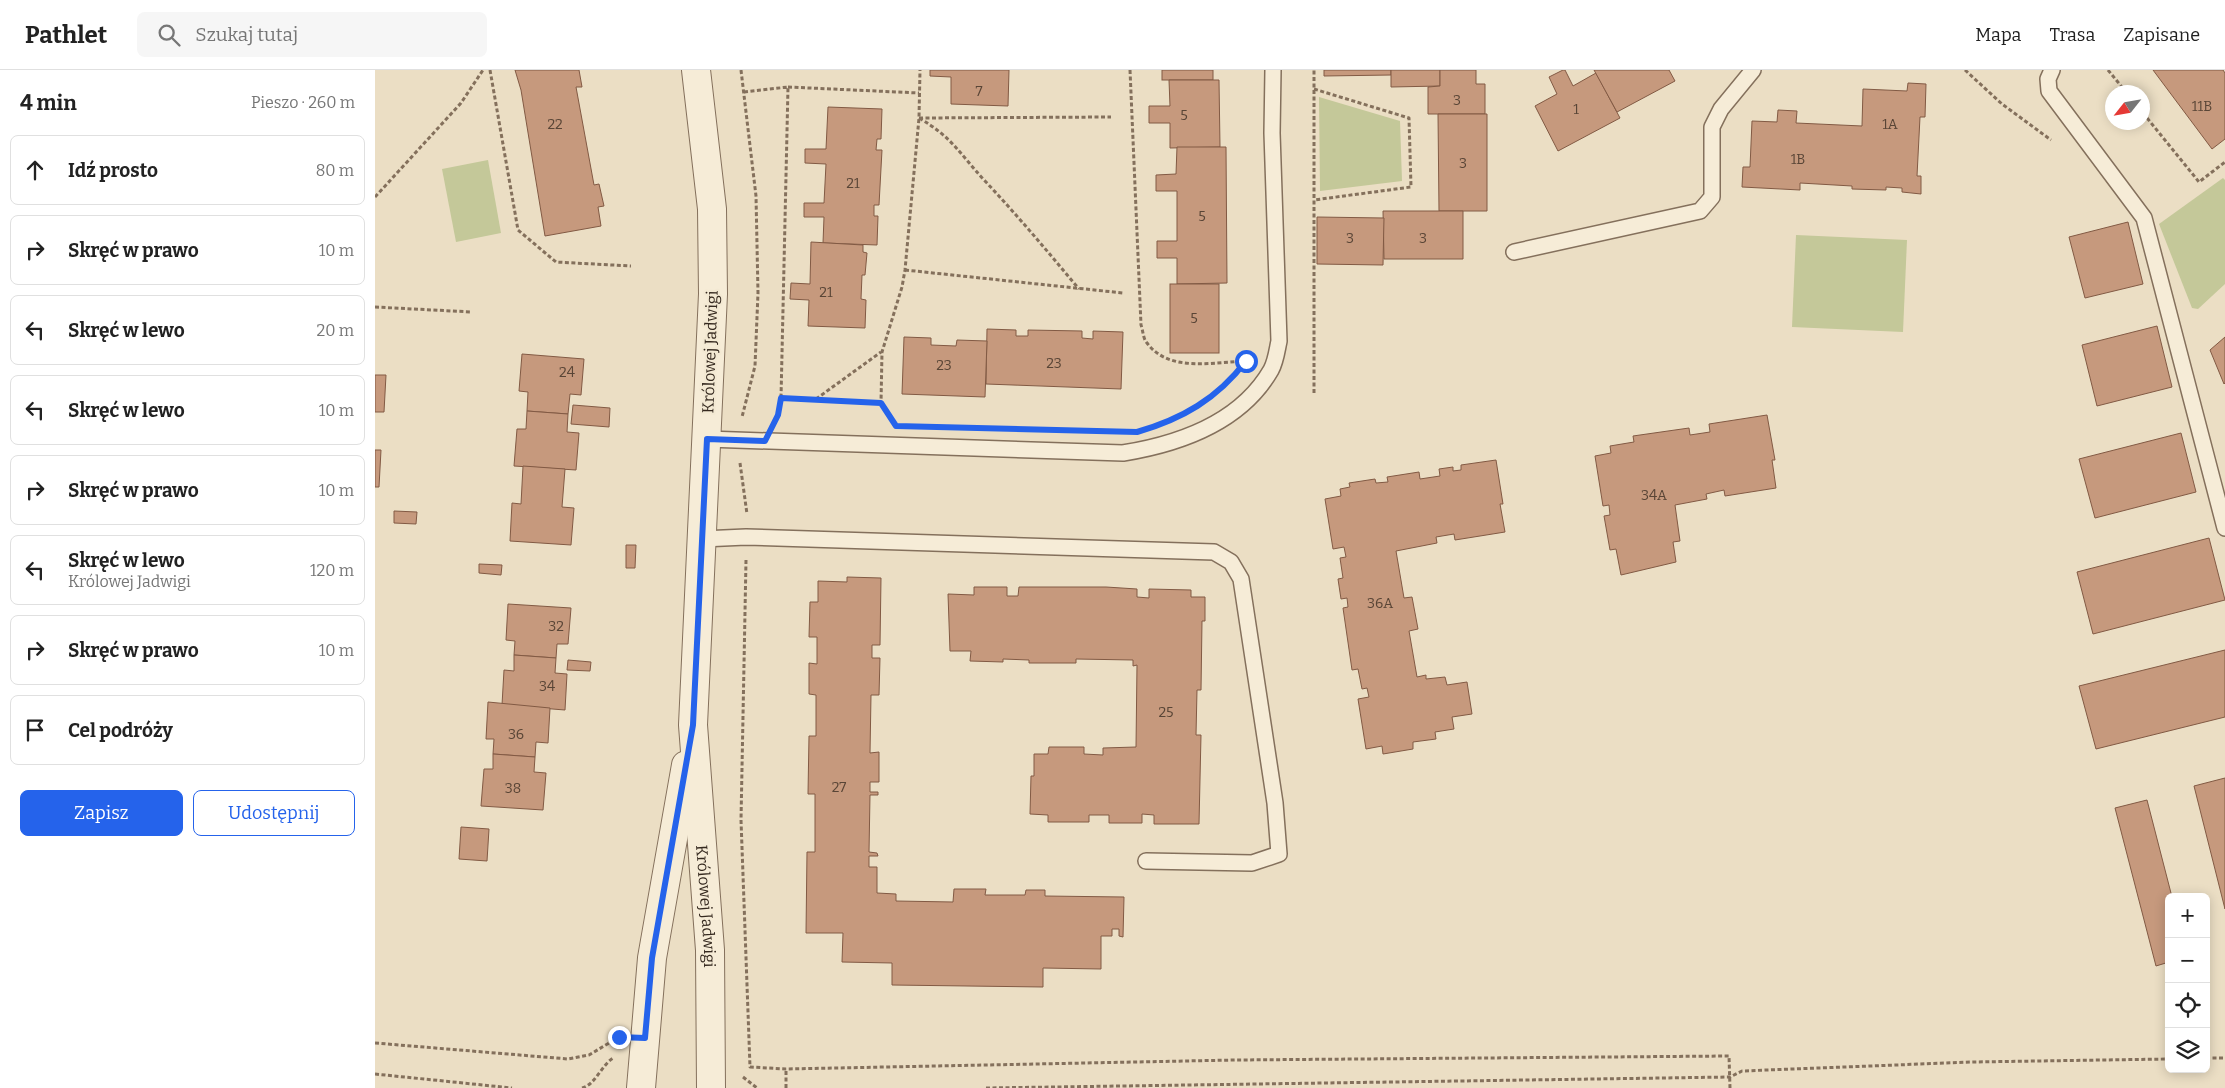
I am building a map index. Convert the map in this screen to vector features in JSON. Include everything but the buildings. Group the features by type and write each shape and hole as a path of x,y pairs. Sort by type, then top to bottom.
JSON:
{"street":[{"name":"Królowej Jadwigi","path":"696,70 712,209 713,294 693,725 710,950 711,1088"},
{"name":"Królowej Jadwigi","path":"641,1088 652,958 693,725"}],"lane":[{"path":"707,439 1123,453 1156,448 1186,438 1239,408 1271,370 1279,341 1272,133 1273,70"},
{"path":"1514,252 1700,211 1712,196 1712,127 1715,117 1753,70"},
{"path":"2052,70 2048,79 2049,91 2144,218 2225,528"},
{"path":"702,539 747,537 1214,552 1231,562 1241,579 1275,803 1279,854 1253,863 1146,861"}],"path":[{"path":"375,197 461,103 483,70"},
{"path":"490,70 518,230 556,262 631,266"},
{"path":"741,70 756,196 758,294 755,366 741,420 740,440 740,462 747,512 741,820 750,1068 786,1069 1235,1060 1729,1056 1731,1088"},
{"path":"896,426 881,403 882,352 902,287 905,270 919,118 920,70"},
{"path":"1130,70 1141,325 1146,342 1159,355 1176,363 1246,361"},
{"path":"1314,70 1314,393"},
{"path":"1965,70 2002,104 2051,140"},
{"path":"2108,70 2120,85"},
{"path":"744,92 788,87 919,93"},
{"path":"765,441 778,415 781,398 788,87"},
{"path":"1315,89 1409,118 1411,187 1315,200"},
{"path":"919,118 1111,117"},
{"path":"919,118 951,139 983,179 1023,221 1079,289"},
{"path":"2150,121 2199,182 2225,162"},
{"path":"905,270 1123,293"},
{"path":"375,307 472,312"},
{"path":"816,399 882,352"},
{"path":"1240,368 1250,353"},
{"path":"781,398 881,403"},
{"path":"375,1043 568,1059 589,1055 619,1037 645,1038"},
{"path":"711,1039 749,1041"},
{"path":"2210,1058 2225,1058"},
{"path":"987,1088 1730,1077 1742,1071 1972,1062 2165,1059"},
{"path":"785,1088 786,1069"},
{"path":"375,1074 512,1088"}],"green space":[{"path":"1319,97 1400,121 1402,181 1320,191"},
{"path":"488,160 501,233 456,242 442,169"},
{"path":"2223,178 2225,180 2225,284 2198,309 2192,308 2159,224"},
{"path":"1796,235 1907,240 1903,332 1792,327"}],"route":[{"path":"619,1037 645,1038 652,958 693,725 707,439 765,441 778,415 781,398 881,403 896,426 1137,432 1167,423 1196,408 1222,389 1246,361"}]}
